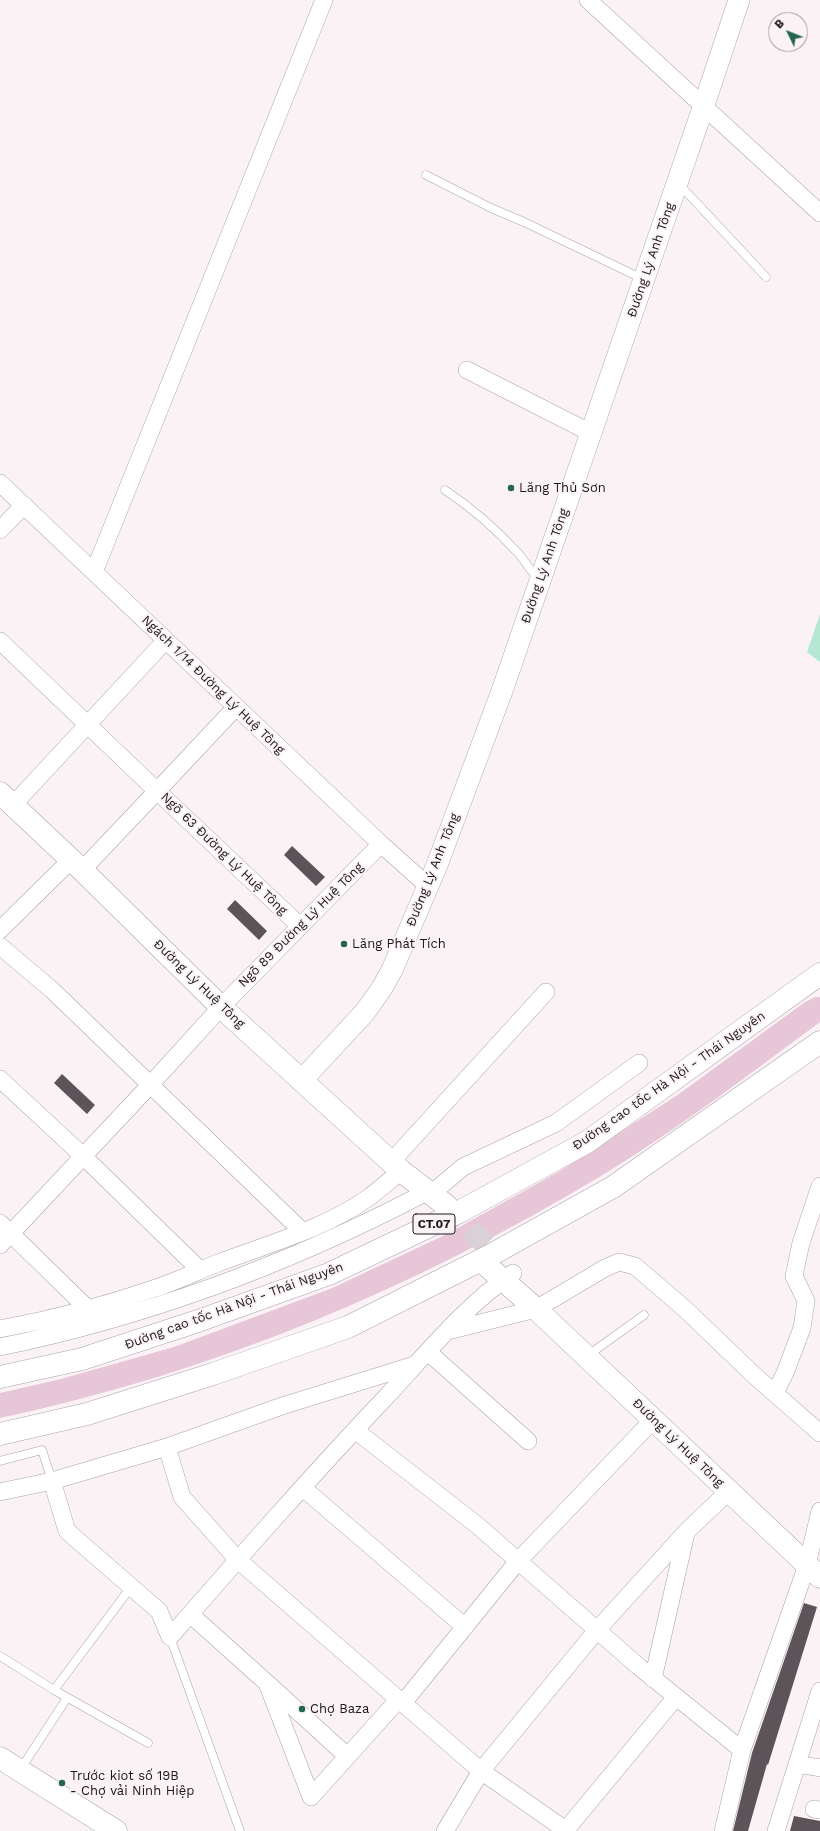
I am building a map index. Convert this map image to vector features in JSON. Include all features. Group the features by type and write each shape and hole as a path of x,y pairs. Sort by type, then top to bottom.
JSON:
{"main road":[{"name":"Đường Lý Huệ Tông","path":"7,799 221,1007 396,1166 433,1203"},
{"name":"Đường cao tốc Hà Nội - Thái Nguyên","path":"0,1377 82,1359 198,1321 322,1277 461,1211 587,1142 820,974"},
{"path":"0,1434 87,1414 213,1374 348,1327 489,1256 613,1187 820,1042"},
{"name":"Đường Lý Huệ Tông","path":"501,1269 536,1309 814,1571"},
{"path":"0,1758 116,1831"}],"street":[{"path":"94,572 324,0"},
{"path":"588,0 820,213"},
{"name":"Đường Lý Anh Tông","path":"302,1080 375,999 392,970 428,886 502,691 678,182 739,0"},
{"path":"467,370 591,433"},
{"name":"Ngách 1/14 Đường Lý Huệ Tông","path":"0,483 381,844 428,886"},
{"path":"0,530 24,505"},
{"path":"7,799 87,724 166,640"},
{"path":"0,641 157,791 236,707"},
{"name":"Ngõ 63 Đường Lý Huệ Tông","path":"0,930 76,865 157,791 300,926"},
{"name":"Ngõ 89 Đường Lý Huệ Tông","path":"4,1234 83,1156 221,1007 381,844"},
{"path":"0,946 52,990 151,1084 302,1232"},
{"path":"0,1329 41,1322 160,1287 200,1270 302,1232 327,1221 367,1198 546,992"},
{"path":"0,1347 92,1324 168,1302 288,1259 365,1224 433,1203 463,1167 556,1123 639,1063"},
{"path":"0,1078 83,1156 200,1270"},
{"path":"775,1393 785,1374 802,1328 806,1301 794,1276 801,1243 820,1186"},
{"path":"4,1234 87,1308"},
{"path":"448,1331 536,1309 605,1268 619,1262 635,1266 685,1309 820,1433"},
{"path":"52,1481 67,1531 159,1611 170,1637 355,1430 422,1358 489,1290 501,1269"},
{"path":"422,1358 528,1441"},
{"path":"0,1492 52,1481 167,1447 422,1358"},
{"path":"267,1683 311,1797 347,1756 401,1701 465,1627 518,1561 654,1419"},
{"path":"355,1430 477,1526 653,1679 742,1750"},
{"path":"167,1447 182,1497 238,1560 481,1771 566,1831 676,1697"},
{"path":"302,1488 465,1627"},
{"path":"445,1831 481,1771 597,1630 687,1531 729,1491"},
{"path":"723,1831 742,1750 814,1571 820,1511"},
{"path":"653,1679 687,1531"},
{"path":"190,1614 347,1756"},
{"path":"776,1831 820,1691"},
{"path":"797,1764 820,1768"}],"lane":[{"path":"426,175 491,208 524,222 644,280"},
{"path":"678,182 766,277"},
{"path":"445,490 471,508 490,525 519,553 528,564 530,570 541,579"},
{"path":"586,1356 644,1315"},
{"path":"0,1461 42,1450 52,1481"},
{"path":"54,1690 131,1587"},
{"path":"170,1637 240,1831"},
{"path":"0,1656 67,1698 148,1743"},
{"path":"20,1771 67,1698"}],"shaded area":[{"path":"820,614 820,662 807,652"},
{"path":"815,997 820,997 820,1022 712,1102 601,1176 530,1217 458,1255 385,1290 311,1322 235,1351 158,1377 80,1399 0,1418 0,1393 61,1379 174,1347 330,1289 445,1235 560,1171 679,1094 805,1002"}],"building":[{"path":"292,846 325,877 316,886 284,855"},
{"path":"235,900 267,931 259,940 227,909"},
{"path":"62,1074 95,1105 87,1114 54,1083"},
{"path":"804,1603 817,1607 768,1765 767,1764 748,1831 733,1831 752,1753"},
{"path":"794,1816 820,1821 820,1831 790,1831"}],"tunnel":[{"path":"447,1206 500,1259"}],"place":[{"name":"Lăng Thủ Sơn","path":"511,488"},
{"name":"Lăng Phát Tích","path":"344,944"},
{"name":"Chợ Baza","path":"302,1709"},
{"name":"Trước kiot số 19B - Chợ vải Ninh Hiệp","path":"62,1783"}]}
